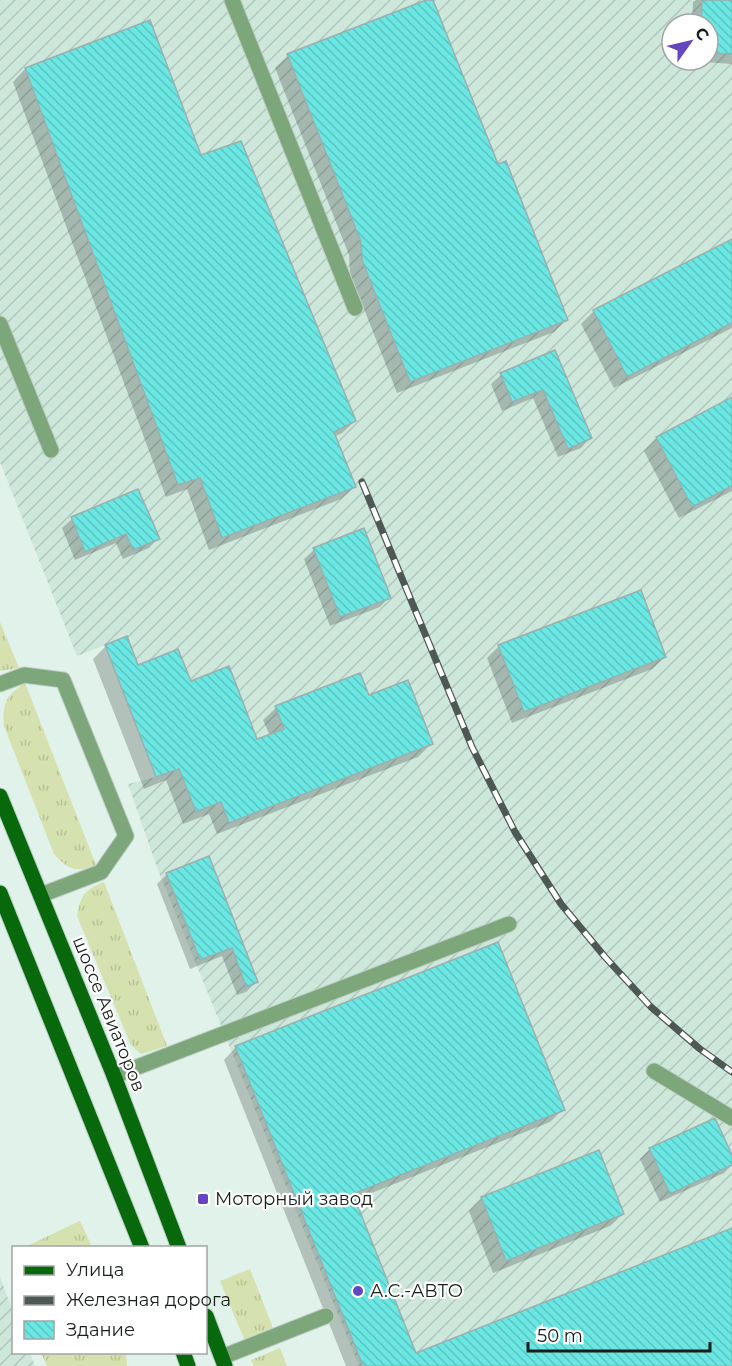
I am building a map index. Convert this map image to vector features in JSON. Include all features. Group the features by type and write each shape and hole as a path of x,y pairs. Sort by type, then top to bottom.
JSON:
{"main road":[{"name":"шоссе Авиаторов","path":"0,796 114,1076 178,1246"},
{"path":"0,893 141,1246"},
{"path":"207,1319 223,1362"}],"lane":[{"path":"232,0 355,308"},
{"path":"0,324 51,450"},
{"path":"0,684 24,675 63,680 126,837 101,872 40,895"},
{"path":"114,1076 509,924"},
{"path":"654,1071 732,1118"},
{"path":"223,1362 326,1316"}],"shaded area":[{"path":"0,0 732,0 732,1366 359,1366 158,870 128,784 156,777 105,645 77,656 0,462"},
{"path":"0,1277 12,1309 12,1354 30,1354 35,1366 0,1366"}],"green space":[{"path":"0,622 19,668 0,671"},
{"path":"25,683 96,865 83,869 68,867 54,854 4,726 5,706 9,696"},
{"path":"104,882 167,1046 141,1054 131,1045 77,916 84,894"},
{"path":"80,1221 92,1246 27,1246"},
{"path":"250,1269 273,1328 244,1339 220,1281"},
{"path":"280,1348 287,1366 254,1366 251,1360"},
{"path":"41,1354 126,1354 127,1366 47,1366"}],"building":[{"path":"426,0 433,0 498,164 506,161 568,320 410,382 362,260 361,242 287,54"},
{"path":"702,0 732,0 732,54 720,54 720,12 702,12"},
{"path":"150,20 201,155 241,141 356,421 334,432 356,487 222,538 200,478 178,485 25,68"},
{"path":"732,239 732,323 627,377 593,310"},
{"path":"555,350 592,438 568,449 543,390 512,402 500,373"},
{"path":"732,397 732,486 692,507 656,437"},
{"path":"138,489 160,539 133,550 126,534 85,552 71,517"},
{"path":"364,528 391,598 340,617 313,548"},
{"path":"641,590 666,657 524,712 498,645"},
{"path":"127,636 138,665 178,649 191,681 229,666 257,739 284,729 275,706 360,673 369,695 408,680 433,744 229,823 221,802 196,812 179,769 156,777 105,645"},
{"path":"209,856 258,982 246,987 232,948 200,960 166,873"},
{"path":"498,942 565,1110 353,1194 416,1353 732,1228 732,1366 363,1366 235,1046"},
{"path":"715,1118 732,1155 732,1165 670,1194 649,1148"},
{"path":"599,1150 624,1214 506,1261 481,1197"}],"railway":[{"path":"362,482 472,747 515,832 561,904 605,957 651,1007 700,1049 732,1072"}],"place":[{"name":"Моторный завод","path":"203,1199"},
{"name":"А.С.-АВТО","path":"358,1291"}]}
